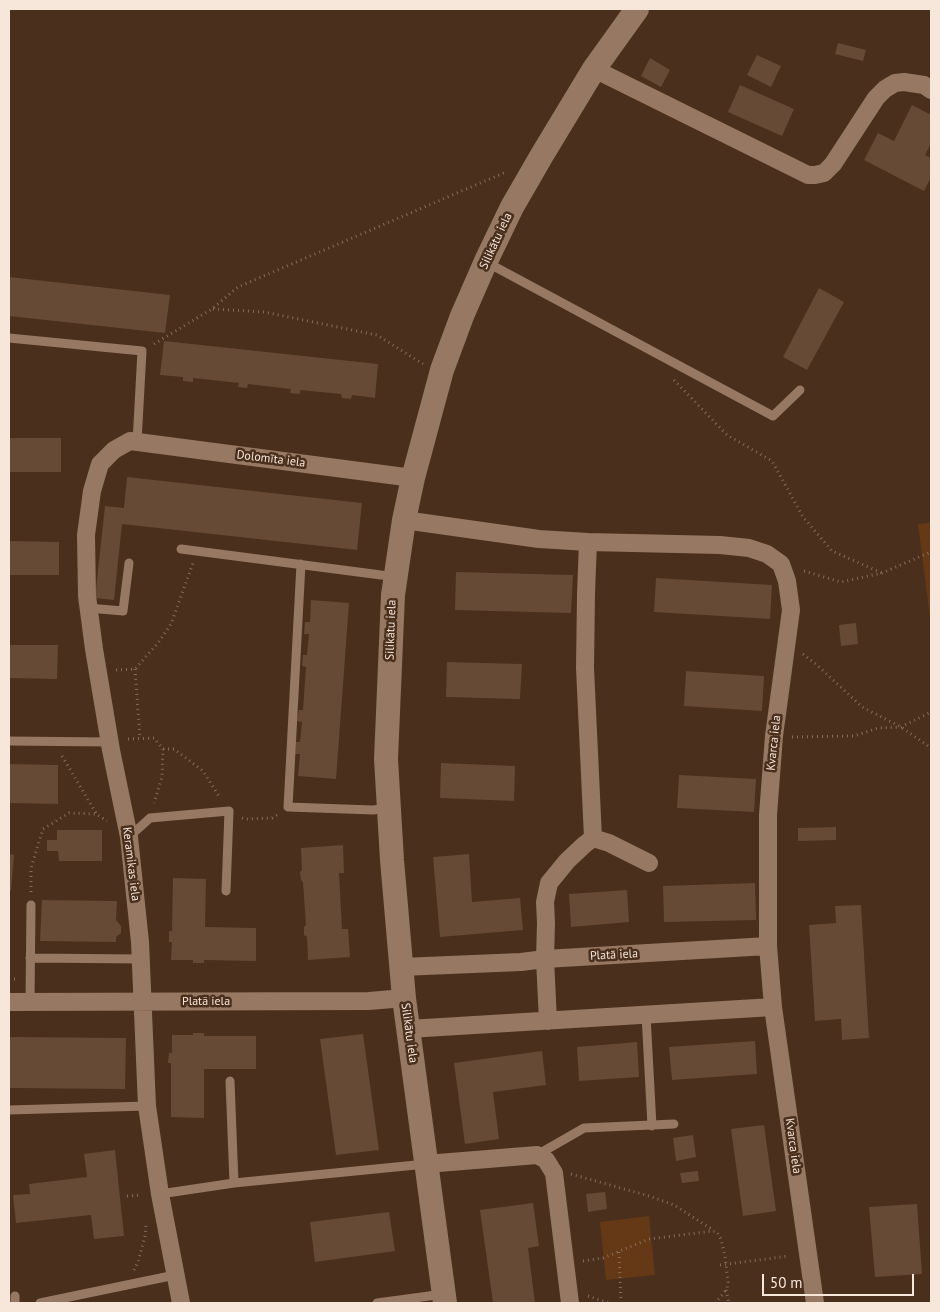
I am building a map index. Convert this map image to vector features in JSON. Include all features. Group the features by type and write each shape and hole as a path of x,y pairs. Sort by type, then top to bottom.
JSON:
{"main road":[{"name":"Silikātu iela","path":"444,1299 404,998 392,860 386,759 393,595 404,520 412,478 442,370 462,316 486,262 512,207 542,155 594,69 637,9"}],"street":[{"path":"594,69 808,175 824,173 833,164 876,98 885,89 895,83 904,82 924,86 931,90"},
{"name":"Dolomīta iela","path":"134,442 412,478"},
{"name":"Keramikas iela","path":"134,442 114,450 100,464 92,491 86,535 87,596 110,742 129,837 144,1002 147,1106 160,1194 181,1303"},
{"path":"404,520 516,536 588,542 720,545 749,548 767,554 781,564"},
{"path":"588,542 585,668 593,838"},
{"name":"Kvarca iela","path":"781,564 787,581 791,610 774,736 768,815 768,946 773,1007 815,1303"},
{"path":"593,838 609,842 649,863"},
{"path":"548,1021 545,902 549,883 567,861 593,838"},
{"name":"Platā iela","path":"401,967 521,962 768,946"},
{"name":"Platā iela","path":"9,1002 369,1001 404,998"},
{"path":"408,1029 773,1007"},
{"path":"426,1164 537,1155 546,1160 554,1173 570,1303"}],"lane":[{"path":"486,262 773,416 800,390"},
{"path":"9,338 142,351 134,442"},
{"path":"181,549 396,576"},
{"path":"88,608 123,611 129,563"},
{"path":"301,564 288,807 373,810 389,808"},
{"path":"9,741 110,742"},
{"path":"129,837 150,818 229,811 226,891"},
{"path":"30,1002 31,905"},
{"path":"30,958 141,960"},
{"path":"646,1015 652,1126"},
{"path":"230,1080 234,1184"},
{"path":"9,1110 147,1106"},
{"path":"537,1155 584,1128 674,1124"},
{"path":"160,1194 234,1184 426,1164"},
{"path":"40,1303 175,1275"},
{"path":"377,1303 444,1299"}],"path":[{"path":"142,351 212,309 238,288 507,172"},
{"path":"212,309 264,312 378,334 428,367"},
{"path":"656,353 671,377 727,435 772,461 803,517 832,551 882,573"},
{"path":"98,672 135,669 158,643 170,624 198,551"},
{"path":"781,564 841,582 882,573 931,552"},
{"path":"786,642 817,665 862,707 901,727 931,748"},
{"path":"135,669 140,738"},
{"path":"809,737 854,736 878,728 901,727 931,712"},
{"path":"110,742 154,738 164,749 162,777 150,818"},
{"path":"56,742 65,762 96,814 129,837"},
{"path":"164,749 174,749 203,771 229,811 245,819 272,818 288,807"},
{"path":"31,905 31,868 43,829 69,813 96,814"},
{"path":"554,1173 574,1174 658,1199 674,1205 717,1232 721,1239 728,1282 726,1290 715,1303"},
{"path":"127,1285 138,1262 145,1236 146,1220"},
{"path":"565,1264 603,1258 649,1239 713,1231"},
{"path":"619,1252 621,1303"},
{"path":"720,1265 808,1254"},
{"path":"726,1290 729,1303"}],"shaded area":[{"path":"931,523 931,625 918,524"},
{"path":"649,1216 655,1275 606,1280 600,1222"}],"building":[{"path":"838,43 866,50 863,61 835,54"},
{"path":"757,55 781,66 771,87 747,75"},
{"path":"650,58 670,70 661,87 641,76"},
{"path":"740,85 794,109 782,136 728,112"},
{"path":"912,105 931,115 931,143 925,155 931,158 931,177 924,191 864,160 878,133 894,141"},
{"path":"9,277 170,295 165,333 9,316"},
{"path":"819,288 844,302 807,370 783,357"},
{"path":"164,341 378,364 375,398 352,395 351,399 342,398 341,394 300,390 300,394 290,393 291,389 248,384 247,388 238,387 239,383 193,378 193,382 183,381 183,377 160,375"},
{"path":"9,438 61,438 61,472 9,472"},
{"path":"127,477 362,503 357,550 122,524 114,600 95,598 105,506 124,508"},
{"path":"9,541 59,542 59,575 9,575"},
{"path":"456,572 573,575 571,613 455,610"},
{"path":"656,578 772,585 770,619 654,612"},
{"path":"311,600 349,603 336,779 298,776 300,754 295,754 296,742 300,742 302,722 297,721 299,710 303,710 306,667 302,666 303,655 307,655 309,634 304,634 305,622 310,622"},
{"path":"856,623 858,644 841,646 839,625"},
{"path":"9,645 58,645 57,679 9,678"},
{"path":"447,662 522,664 520,699 446,697"},
{"path":"686,671 764,676 762,711 684,706"},
{"path":"441,763 515,766 514,801 440,798"},
{"path":"9,764 58,765 58,804 9,803"},
{"path":"679,775 756,779 754,812 677,808"},
{"path":"836,827 836,840 798,841 798,828"},
{"path":"57,830 102,830 102,861 59,861 58,851 47,851 47,840 57,840"},
{"path":"343,845 344,873 339,873 342,929 348,929 350,957 308,960 307,937 304,935 304,927 306,925 303,882 300,872 302,870 301,848"},
{"path":"9,854 14,855 11,891 9,891"},
{"path":"469,854 472,902 520,898 523,930 440,937 433,857"},
{"path":"173,878 206,879 205,927 256,928 256,961 204,960 204,963 193,963 193,960 171,960 172,942 169,942 169,931 172,931"},
{"path":"755,883 756,920 664,922 663,886"},
{"path":"627,890 629,922 571,927 569,894"},
{"path":"42,900 117,901 116,920 121,926 121,933 116,937 116,942 40,941"},
{"path":"861,905 869,1038 842,1040 841,1019 815,1021 809,925 836,923 835,906"},
{"path":"193,1033 204,1033 204,1036 256,1036 256,1069 204,1069 204,1118 171,1117 171,1063 168,1063 169,1053 172,1053 172,1035 193,1035"},
{"path":"363,1034 379,1150 336,1155 320,1039"},
{"path":"9,1037 126,1038 125,1089 9,1088"},
{"path":"755,1041 757,1074 672,1080 669,1047"},
{"path":"637,1042 639,1077 579,1081 577,1047"},
{"path":"542,1051 546,1085 493,1092 499,1139 465,1144 454,1063"},
{"path":"764,1125 776,1211 743,1216 731,1129"},
{"path":"693,1135 696,1157 676,1161 673,1138"},
{"path":"115,1150 124,1236 94,1239 91,1215 16,1223 13,1195 30,1194 29,1184 87,1177 84,1154"},
{"path":"698,1171 699,1181 682,1183 680,1173"},
{"path":"605,1192 607,1209 588,1212 586,1194"},
{"path":"533,1203 539,1246 528,1248 535,1303 493,1303 480,1210"},
{"path":"917,1204 922,1274 875,1277 869,1207"},
{"path":"389,1212 395,1251 315,1262 310,1222"}]}
